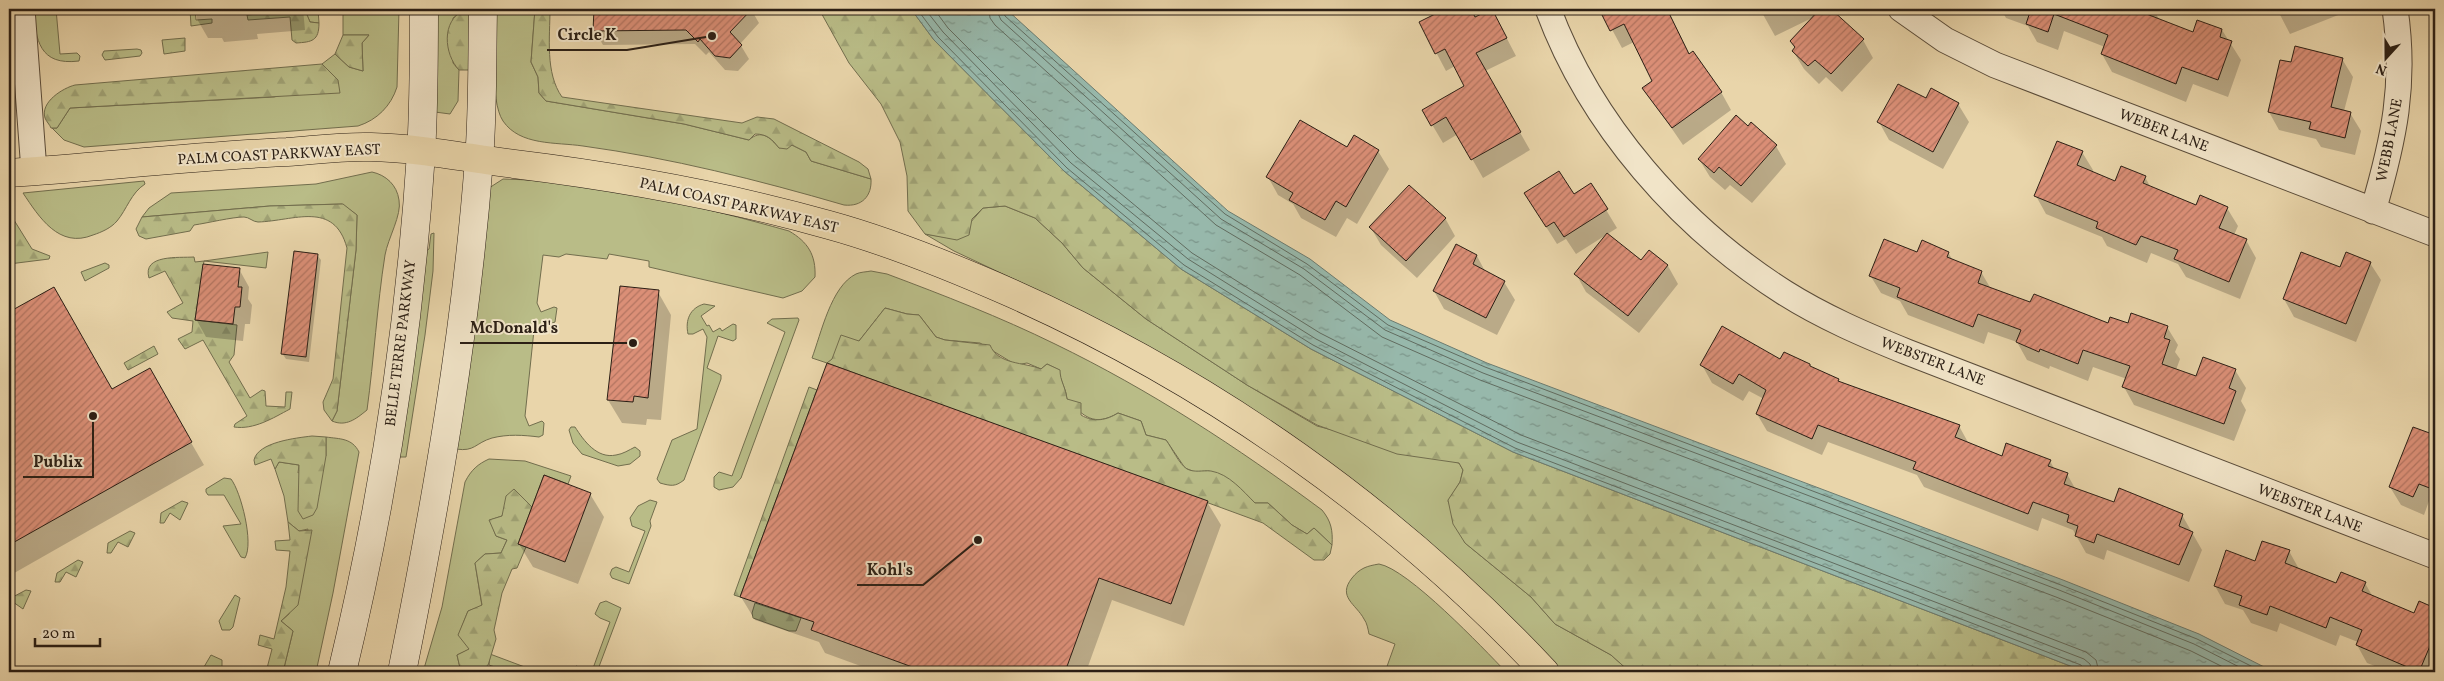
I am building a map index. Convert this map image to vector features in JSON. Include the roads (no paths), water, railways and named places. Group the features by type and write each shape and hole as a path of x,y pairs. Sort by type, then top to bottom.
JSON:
{"main road":[{"name":"BELLE TERRE PARKWAY","path":"342,672 358,602 389,436 408,284 421,153 424,9"},
{"path":"402,672 431,528 449,422 468,280 479,160 483,9"},
{"name":"PALM COAST PARKWAY EAST","path":"22,172 199,156 372,147 608,176 674,188 827,224 944,265 1058,314 1130,351 1203,393 1315,468 1380,518 1440,569 1545,672"}],"street":[{"path":"22,9 22,172"},
{"name":"WEBSTER LANE","path":"1548,9 1571,59 1592,97 1648,173 1713,239 1786,294 1842,324 1907,352 2435,556"},
{"name":"WEBER LANE","path":"1901,9 1944,40 1995,65 2435,234"},
{"name":"WEBB LANE","path":"2373,211 2397,114 2400,62 2395,9"}],"water":[{"path":"911,9 1006,9 1228,211 1310,259 1390,320 1487,363 2063,580 2199,634 2274,672 2086,672 1513,452 1311,349 1181,269 1064,171 934,40"}],"place":[{"name":"Circle K","path":"712,36"},
{"name":"McDonald's","path":"633,343"},
{"name":"Publix","path":"93,416"},
{"name":"Kohl's","path":"978,540"}]}
